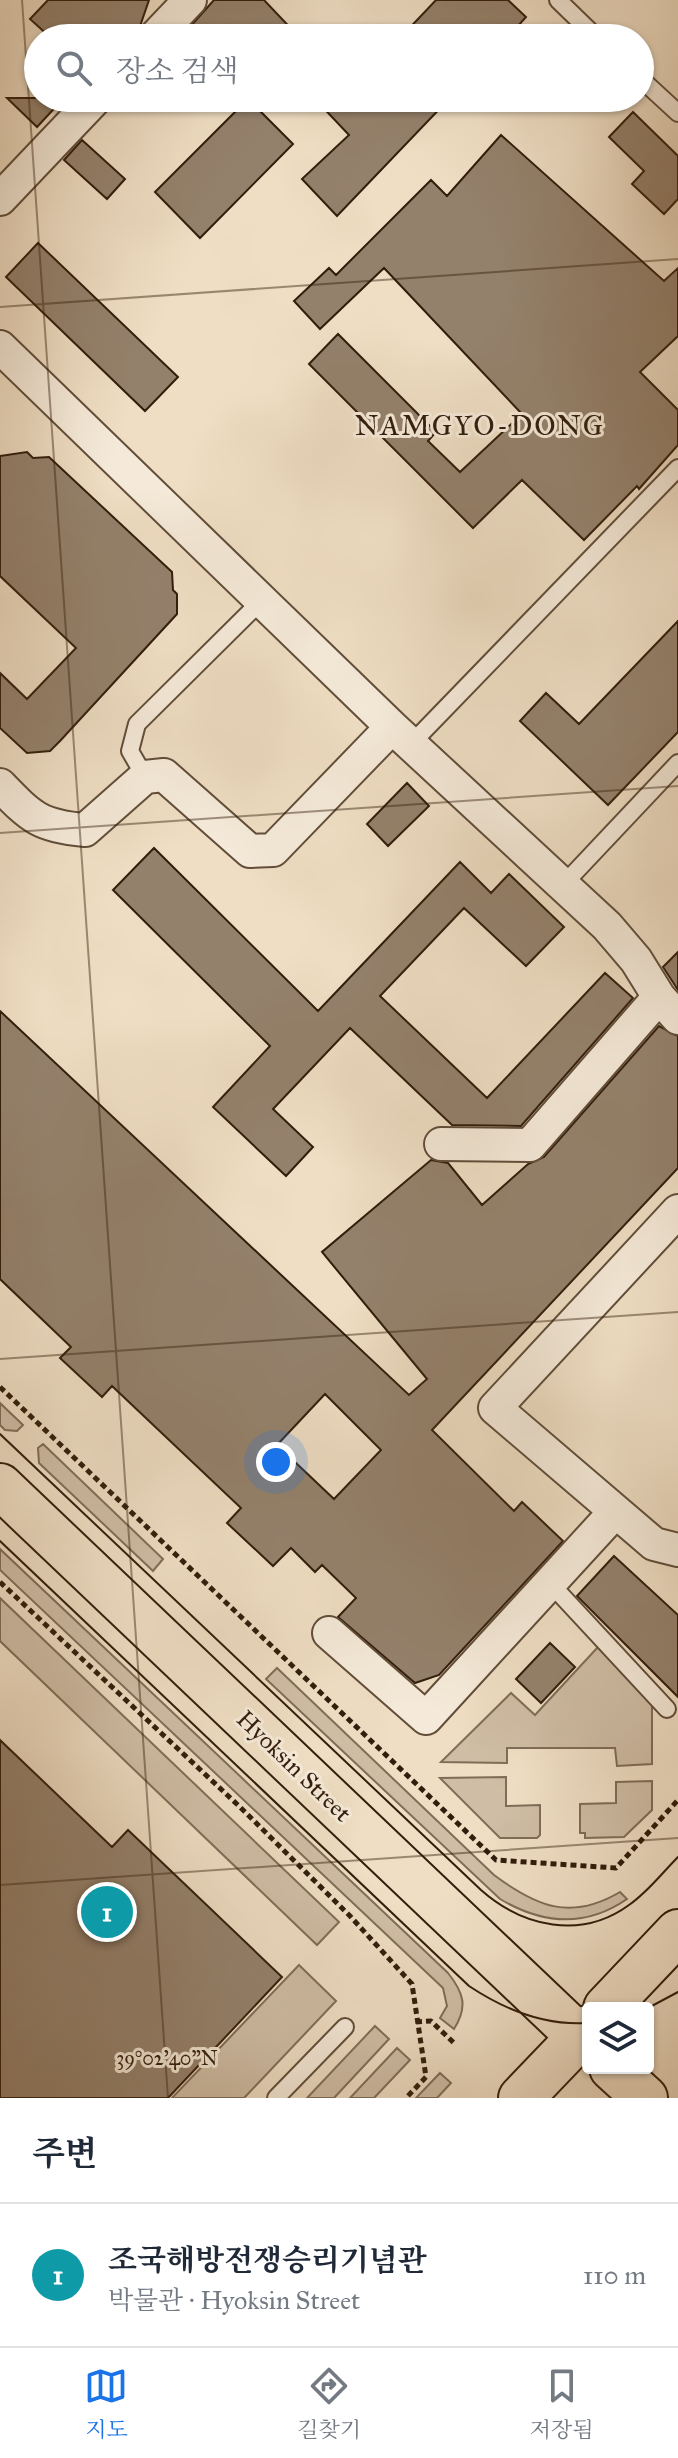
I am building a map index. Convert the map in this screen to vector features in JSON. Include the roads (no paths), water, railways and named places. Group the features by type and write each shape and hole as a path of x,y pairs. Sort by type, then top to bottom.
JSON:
{"main road":[{"name":"Hyoksin Street","path":"0,1486 582,2023"},
{"path":"615,2002 678,1932"},
{"path":"521,2098 582,2038"},
{"path":"619,2074 645,2098"}],"street":[{"path":"166,24 185,2"},
{"path":"0,199 83,112"},
{"path":"0,347 401,736 627,948 668,1008 530,1145 441,1144"},
{"path":"0,785 31,818 61,828 85,830 145,777 164,775 250,851 273,850 401,736"},
{"path":"678,1211 495,1408 614,1513 654,1544 678,1550"},
{"path":"329,1633 426,1718 614,1513"}],"lane":[{"path":"558,0 583,24"},
{"path":"654,91 678,113"},
{"path":"401,736 678,468"},
{"path":"145,777 130,751 137,724 263,599"},
{"path":"563,885 678,763"},
{"path":"550,1583 667,1709"},
{"path":"276,2098 345,2027"}],"tram line":[{"path":"0,1434 497,1903 534,1920 572,1925 592,1923 611,1916 636,1900 678,1857"},
{"path":"0,1541 469,1986 526,2015 556,2022 582,2023"},
{"path":"654,2005 678,1992"}],"place":[{"name":"조국해방전쟁승리기념관","path":"107,1912"}],"district":[{"name":"NAMGYO-DONG","path":"480,425"}]}
